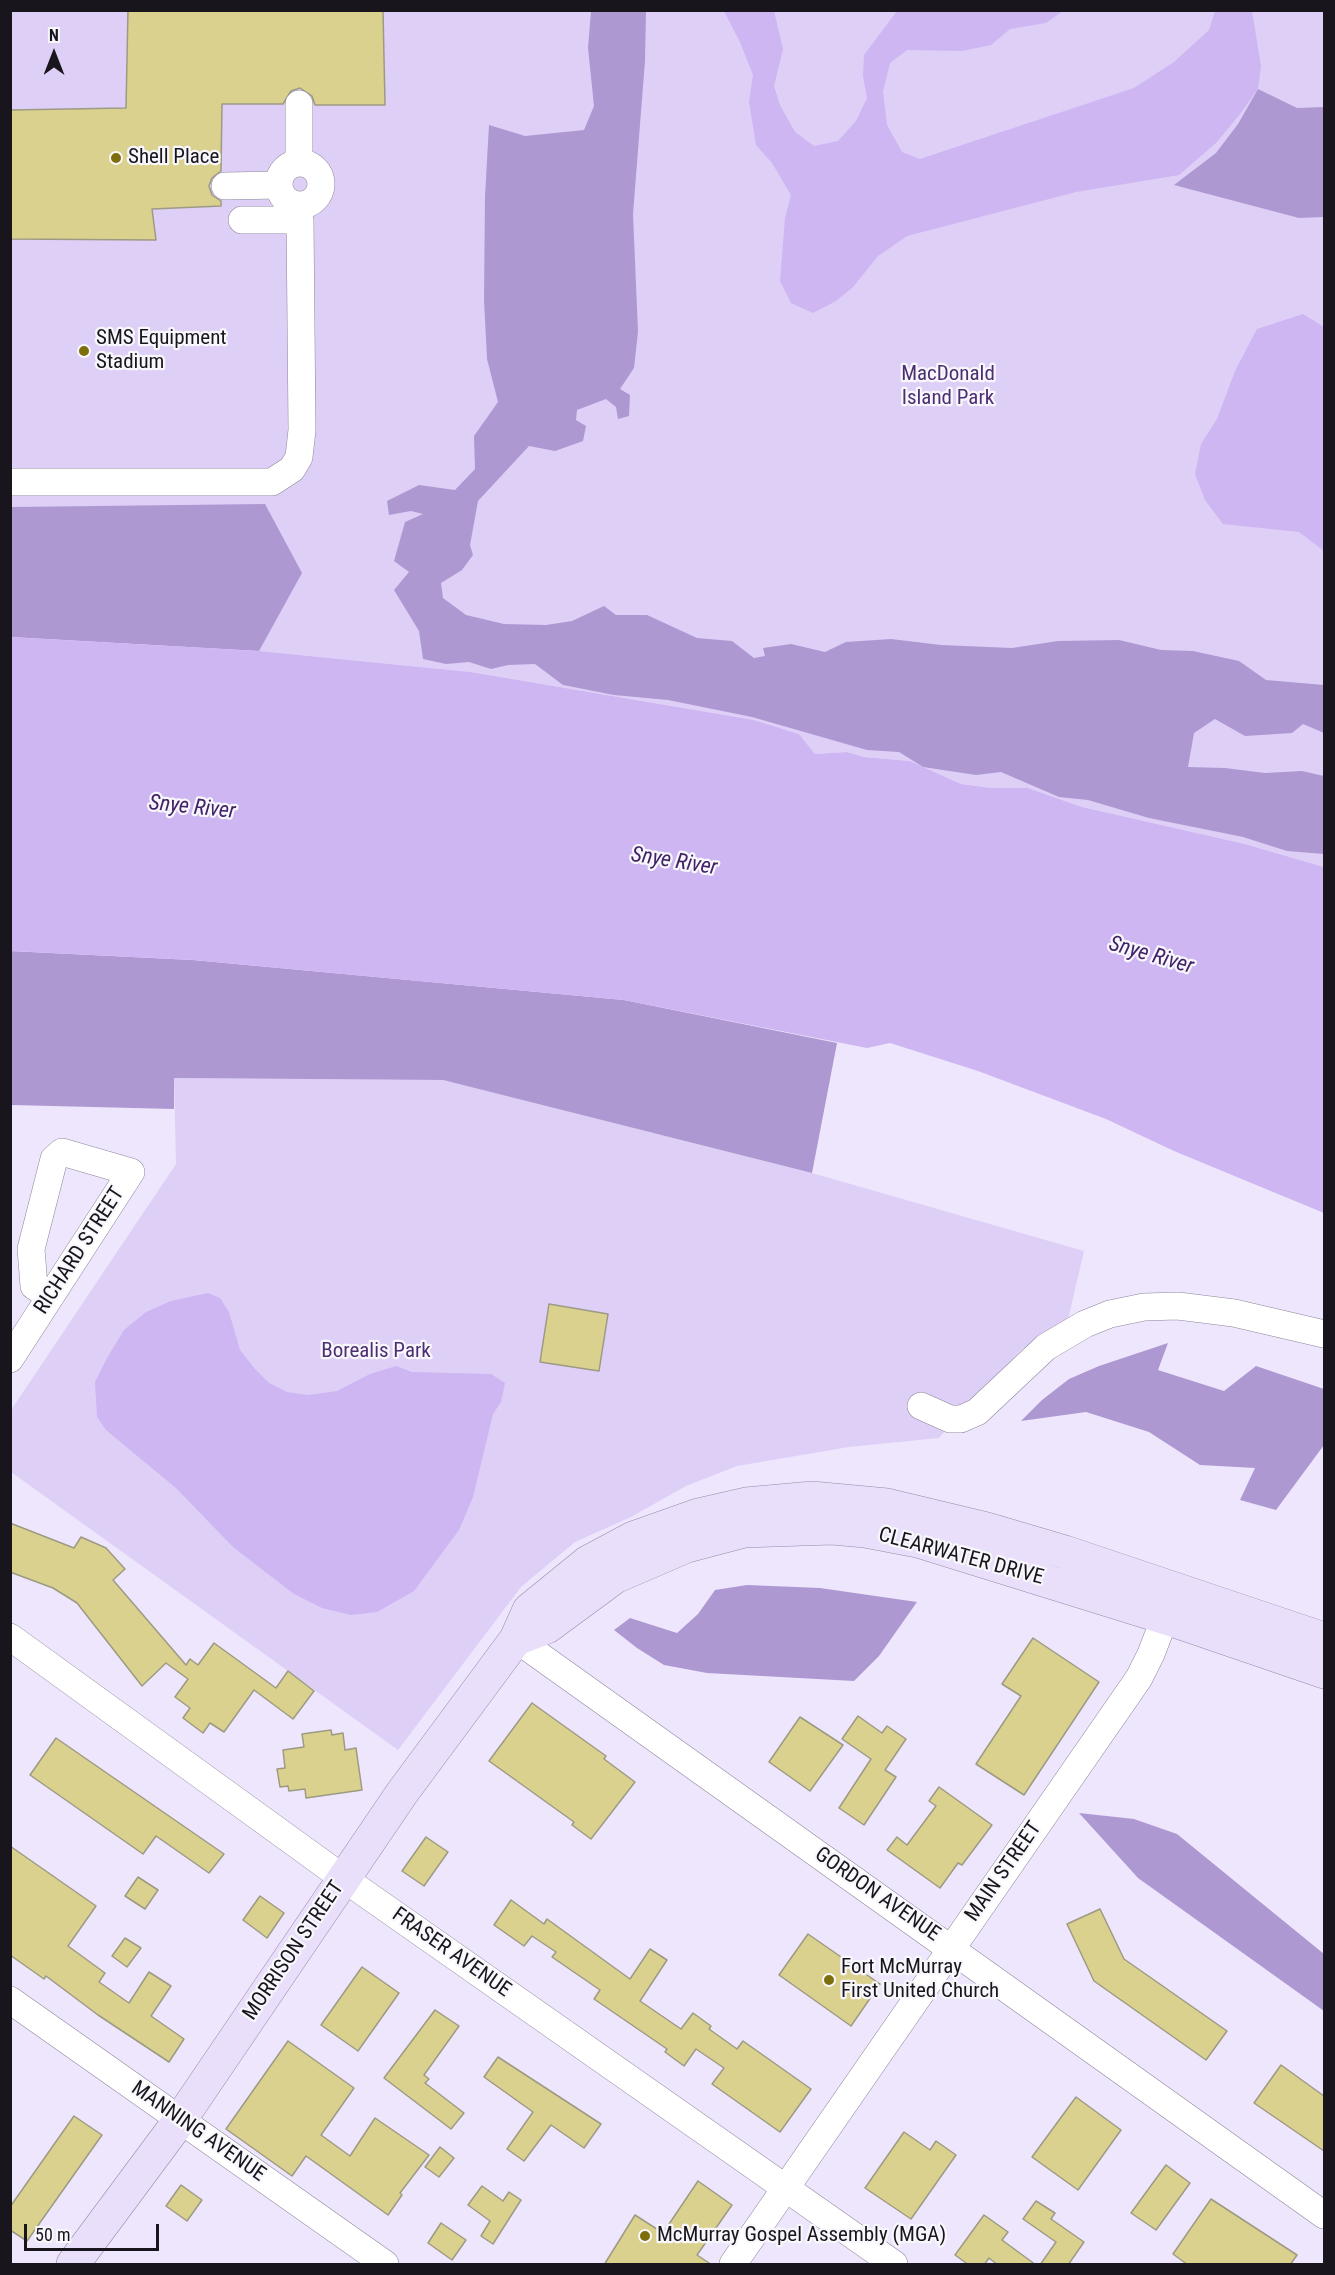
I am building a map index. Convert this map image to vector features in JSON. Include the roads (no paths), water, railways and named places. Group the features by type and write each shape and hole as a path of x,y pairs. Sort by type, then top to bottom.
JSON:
{"main road":[{"name":"CLEARWATER DRIVE","path":"516,1639 530,1610 553,1588 588,1562 633,1538 719,1508 786,1500 838,1499 909,1509 1065,1552 1324,1672"},
{"name":"CLEARWATER DRIVE","path":"1171,1603 1324,1639"},
{"name":"MORRISON STREET","path":"74,2265 180,2120 402,1792 516,1639"}],"street":[{"path":"299,104 299,163"},
{"path":"10,482 272,482 292,469 299,457 302,430 300,213 285,199 279,185 285,170 299,163 312,167 317,172 321,186 315,199 300,213 242,220"},
{"path":"225,186 279,185"},
{"name":"RICHARD STREET","path":"10,1359 131,1172 62,1152 54,1160 31,1249 34,1286 50,1297"},
{"path":"921,1406 950,1419 961,1419 977,1412 1046,1347 1086,1324 1110,1314 1144,1307 1178,1306 1234,1313 1324,1334"},
{"name":"MAIN STREET","path":"733,2265 1139,1678 1171,1603"},
{"name":"FRASER AVENUE","path":"10,1637 343,1878 894,2265"},
{"name":"GORDON AVENUE","path":"516,1639 1324,2215"},
{"name":"MANNING AVENUE","path":"10,2000 385,2265"}],"water":[{"path":"724,11 774,11 783,49 774,86 780,105 795,132 814,146 838,141 856,121 867,98 863,76 864,55 897,11 1063,11 1046,23 1010,29 991,45 962,51 907,50 890,63 883,91 887,125 902,152 920,159 1134,88 1174,62 1209,30 1215,11 1252,11 1261,66 1258,89 1240,114 1217,142 1179,175 1076,192 907,236 878,256 853,287 836,301 813,313 791,303 780,281 785,218 791,195 772,163 756,145 749,102 753,75"},
{"path":"1303,314 1324,327 1324,551 1299,532 1223,524 1205,500 1195,474 1201,444 1217,419 1235,371 1257,329"},
{"name":"Snye River","path":"10,637 259,651 471,672 754,720 799,734 815,754 847,752 864,757 910,761 961,784 991,788 1028,788 1082,807 1245,844 1324,867 1324,1213 1174,1151 1106,1119 978,1071 890,1043 867,1048 624,1000 193,960 11,951"},
{"path":"208,1293 220,1298 229,1312 240,1350 255,1369 269,1383 287,1392 308,1395 337,1391 370,1374 396,1366 412,1372 491,1374 505,1383 501,1402 493,1414 473,1497 459,1530 414,1591 377,1612 351,1615 322,1608 294,1594 233,1547 176,1488 106,1430 97,1417 95,1382 124,1330 146,1312 171,1301"}],"place":[{"name":"Shell Place","path":"116,158"},
{"name":"SMS Equipment Stadium","path":"84,351"},
{"name":"Fort McMurray First United Church","path":"829,1980"},
{"name":"McMurray Gospel Assembly (MGA)","path":"645,2236"}],"park label":[{"name":"MacDonald Island Park","path":"948,387"},
{"name":"Borealis Park","path":"376,1352"}]}
